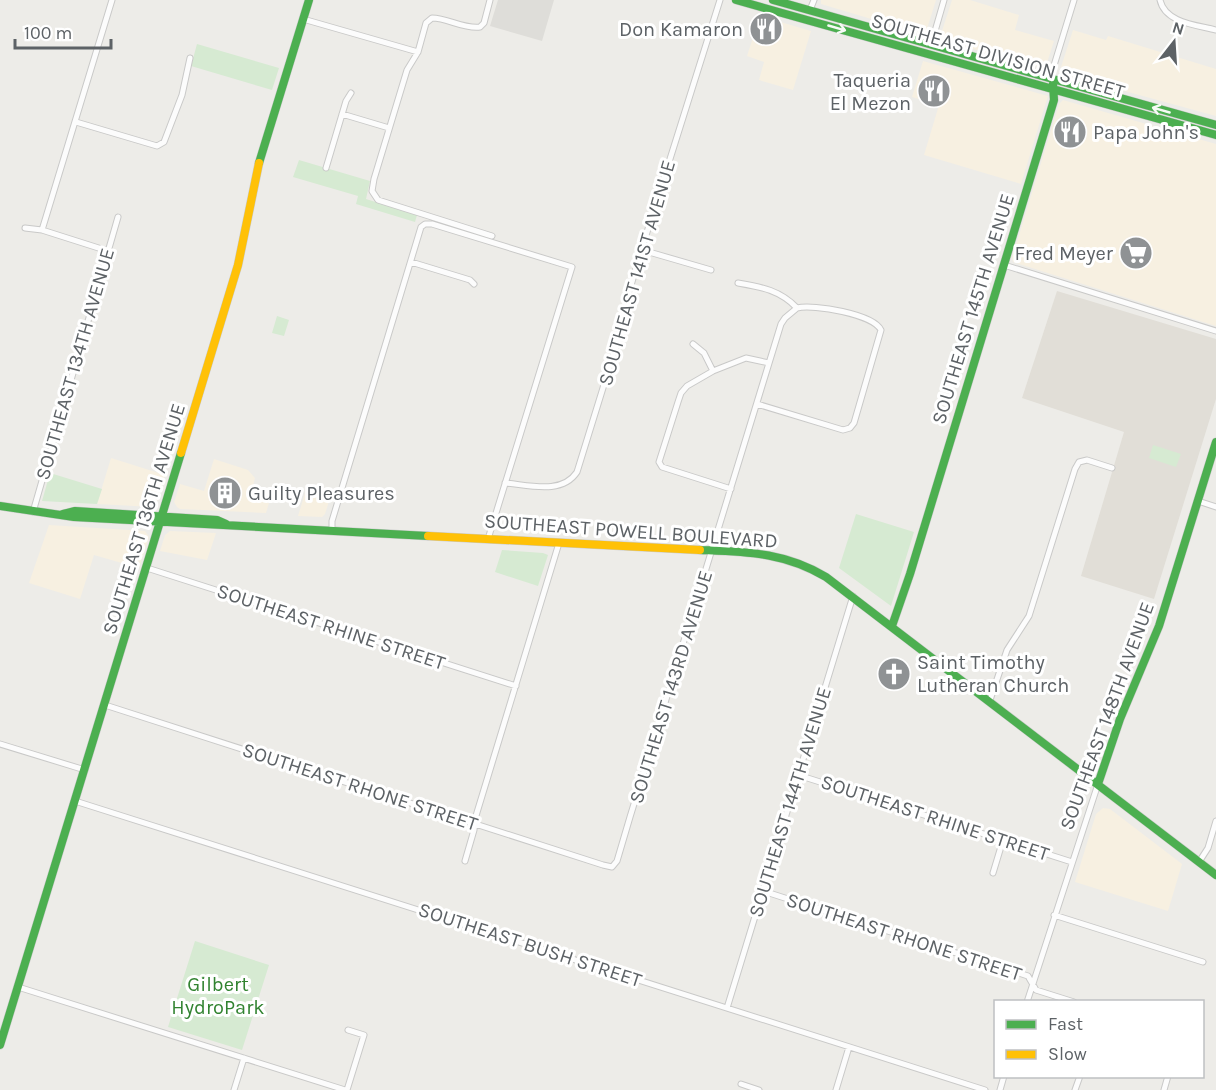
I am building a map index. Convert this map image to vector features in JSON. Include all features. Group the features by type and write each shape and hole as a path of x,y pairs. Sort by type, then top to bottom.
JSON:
{"main road":[{"name":"SOUTHEAST 136TH AVENUE","path":"0,1045 235,278 260,163 309,0"},
{"name":"SOUTHEAST DIVISION STREET","path":"736,0 1216,135"},
{"name":"SOUTHEAST DIVISION STREET","path":"773,0 1216,125"},
{"path":"899,45 923,47 931,45"},
{"name":"SOUTHEAST 145TH AVENUE","path":"892,626 910,574 1054,100 1053,79"},
{"name":"SOUTHEAST 148TH AVENUE","path":"1098,784 1120,719 1159,626 1216,442"},
{"name":"SOUTHEAST POWELL BOULEVARD","path":"0,506 74,517 161,519 217,526 226,524 713,551 771,555 796,561 823,574 853,596 1216,875"}],"street":[{"path":"42,230 112,0"},
{"path":"490,0 484,22 480,27 473,28 438,18 432,18 426,24 418,52 407,70 372,191 378,200 492,236"},
{"name":"SOUTHEAST 141ST AVENUE","path":"505,483 556,487 568,482 577,472 624,320 629,292 642,248 720,0"},
{"path":"810,10 814,0"},
{"path":"931,45 944,0"},
{"name":"SOUTHEAST 145TH AVENUE","path":"1053,79 1052,72 1074,0"},
{"path":"1160,1 1169,16 1216,30"},
{"path":"303,19 418,52"},
{"path":"76,122 157,146 164,142 182,94 190,58"},
{"path":"326,168 342,114 351,93"},
{"path":"342,114 389,128"},
{"name":"SOUTHEAST 134TH AVENUE","path":"33,512 118,217"},
{"path":"332,530 332,521 421,227 425,224 432,224 572,267 488,539"},
{"path":"25,228 42,230 108,251"},
{"path":"642,248 711,270"},
{"path":"411,262 470,280 474,284"},
{"path":"1004,265 1216,331"},
{"path":"738,283 777,292 788,298 797,308 813,306 868,319 877,324 881,330 854,423 850,428 843,430 757,404"},
{"name":"SOUTHEAST 143RD AVENUE","path":"615,865 781,324 784,318 797,308"},
{"path":"693,344 704,353 713,371"},
{"path":"731,489 662,467 659,462 681,393 687,386 713,371 746,358 769,363"},
{"path":"990,700 1007,650 1029,616 1075,469 1079,462 1087,460 1112,468"},
{"path":"1198,501 1216,507"},
{"path":"465,861 559,543"},
{"name":"SOUTHEAST RHINE STREET","path":"147,568 516,686"},
{"name":"SOUTHEAST 144TH AVENUE","path":"727,1008 853,596"},
{"name":"SOUTHEAST RHONE STREET","path":"105,705 603,865 611,867 615,865"},
{"path":"0,744 85,770"},
{"name":"SOUTHEAST RHINE STREET","path":"798,775 1072,862"},
{"name":"SOUTHEAST 148TH AVENUE","path":"1028,1000 1098,784"},
{"name":"SOUTHEAST BUSH STREET","path":"75,801 985,1090"},
{"path":"1199,862 1206,852 1216,821"},
{"path":"993,873 1003,840"},
{"name":"SOUTHEAST RHONE STREET","path":"763,891 1028,976 1036,990 1068,1000"},
{"path":"1054,915 1203,962"},
{"path":"18,987 346,1090 364,1035 348,1030"},
{"path":"836,1090 849,1047"},
{"path":"234,1090 244,1058"},
{"path":"741,1084 759,1090"}],"shaded area":[{"path":"498,0 554,0 542,41 490,26"},
{"path":"821,0 936,0 925,35 821,4"},
{"path":"952,0 970,0 1019,15 1015,30 1054,41 1046,66 1031,66 943,40 941,34"},
{"path":"760,16 811,31 793,90 759,80 764,62 747,56"},
{"path":"1073,30 1106,40 1108,36 1216,69 1216,116 1066,75 1061,67"},
{"path":"923,61 1048,96 1021,184 924,155 939,105 912,97"},
{"path":"1063,100 1216,144 1216,326 1013,262 1012,258 1059,104"},
{"path":"1057,291 1216,339 1216,399 1154,599 1081,576 1124,432 1022,398"},
{"path":"111,458 165,475 157,502 153,507 97,504"},
{"path":"214,459 248,470 255,478 250,498 269,503 266,513 177,507 174,502 180,484 204,491"},
{"path":"306,490 330,498 322,517 298,516"},
{"path":"49,525 145,531 149,537 139,568 94,555 80,599 29,583"},
{"path":"170,531 216,533 207,560 160,551 165,535"},
{"path":"1103,808 1110,809 1182,864 1168,911 1075,882 1096,814"}],"green space":[{"path":"197,44 279,68 272,90 191,66"},
{"path":"299,160 370,181 366,199 417,215 415,222 356,204 358,196 293,177"},
{"path":"277,316 289,320 284,336 272,333"},
{"path":"1153,445 1181,454 1176,467 1149,458"},
{"path":"50,473 102,489 97,504 42,501"},
{"path":"856,514 914,532 891,606 839,568"},
{"path":"502,550 548,555 538,586 495,572"},
{"name":"Gilbert HydroPark","path":"195,941 269,965 242,1050 168,1027"}],"traffic: fast":[{"path":"259,163 309,0"},
{"path":"736,0 1216,135"},
{"path":"773,0 1216,125"},
{"path":"892,626 910,574 1054,100 1053,84"},
{"path":"1098,784 1120,719 1159,626 1216,442"},
{"path":"0,1045 181,453"},
{"path":"0,506 74,517 428,536"},
{"path":"63,514 75,511 217,520 226,524"},
{"path":"700,550 749,553 780,558 826,577 1216,875"}],"traffic: slow":[{"path":"181,453 238,265 259,163"},
{"path":"428,536 700,550"}],"place":[{"name":"Don Kamaron","path":"766,29"},
{"name":"Taqueria El Mezon","path":"934,91"},
{"name":"Papa John's","path":"1070,132"},
{"name":"Fred Meyer","path":"1136,253"},
{"name":"Guilty Pleasures","path":"225,493"},
{"name":"Saint Timothy Lutheran Church","path":"894,674"}]}
